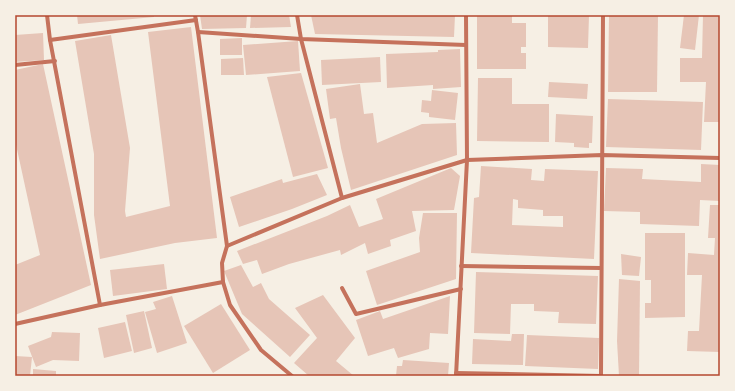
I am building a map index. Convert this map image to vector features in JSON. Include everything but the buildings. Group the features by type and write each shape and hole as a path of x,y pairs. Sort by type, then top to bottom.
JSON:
{"street":[{"path":"47,15 50,40 100,305"},
{"path":"195,15 227,246 222,263 223,282 230,305 261,350 292,376"},
{"path":"297,15 301,39 342,198"},
{"path":"466,15 467,160 456,375 601,376 603,15"},
{"path":"50,40 196,20"},
{"path":"198,32 301,39 466,45"},
{"path":"15,65 54,61"},
{"path":"227,246 342,198 467,160 602,156 720,158"},
{"path":"461,266 601,268"},
{"path":"15,324 100,305 223,282"},
{"path":"342,288 356,314 461,289"}]}
